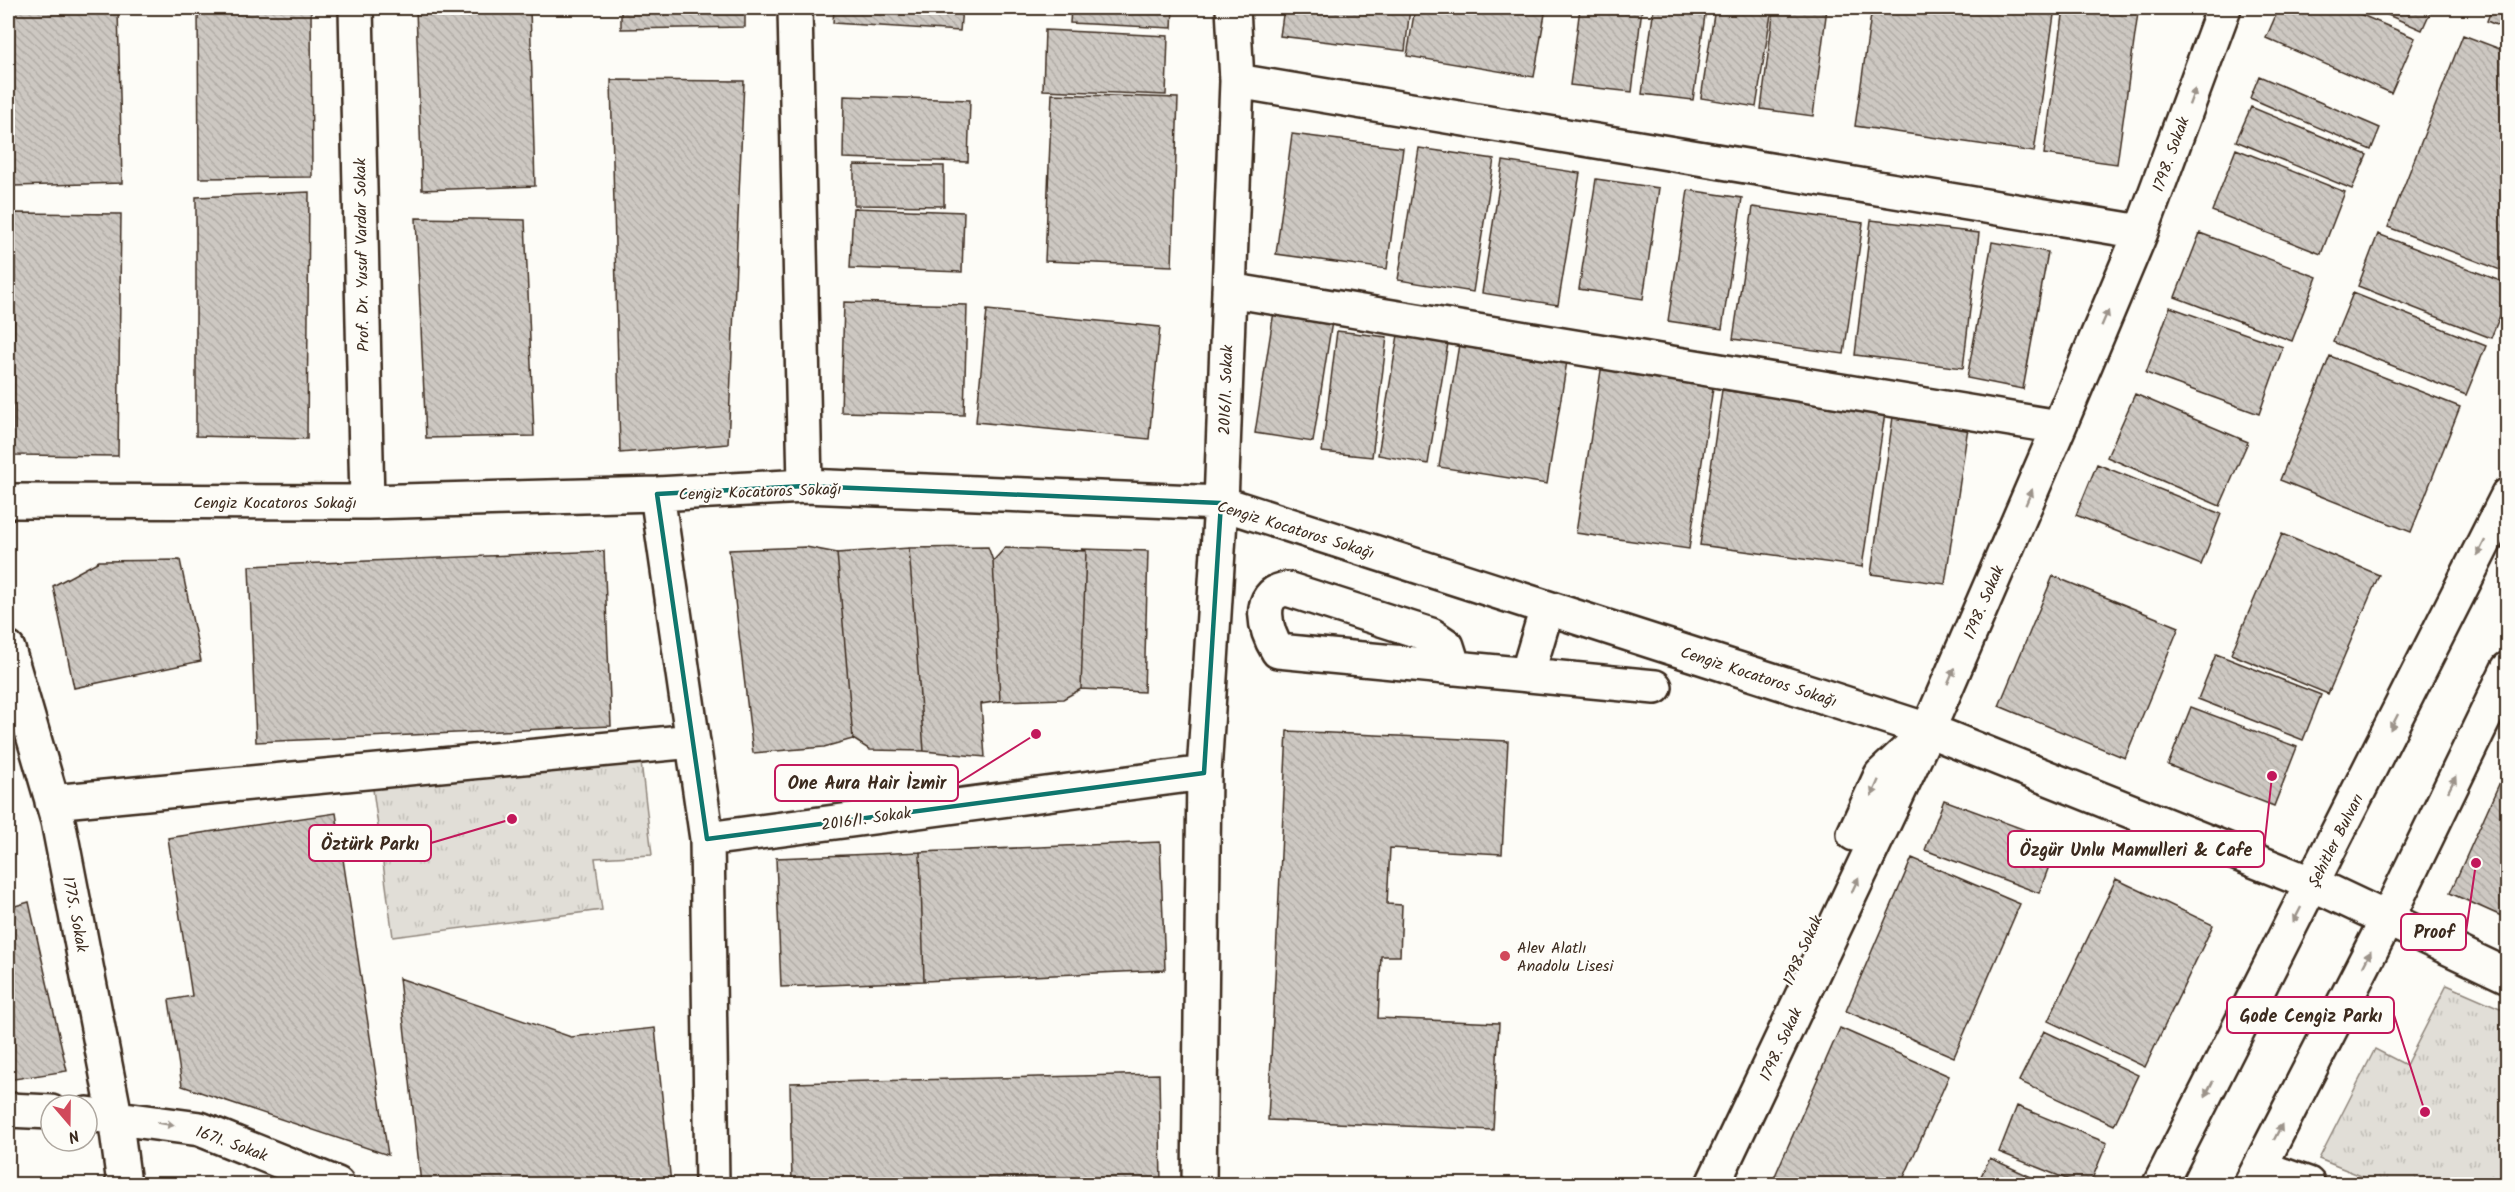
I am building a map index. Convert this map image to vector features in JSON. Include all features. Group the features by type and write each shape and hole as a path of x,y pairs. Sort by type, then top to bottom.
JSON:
{"street":[{"name":"Prof. Dr. Yusuf Vardar Sokak","path":"356,8 367,502"},
{"path":"795,8 805,486"},
{"name":"2016/1. Sokak","path":"1199,1185 1204,773 1221,504 1237,81 1233,8"},
{"name":"1798. Sokak","path":"1713,1185 1928,730 2060,427 2141,232 2224,8"},
{"path":"1237,81 2141,232"},
{"path":"1229,290 2060,427"},
{"name":"Cengiz Kocatoros Sokağı","path":"8,501 367,502 657,494 805,486 1221,504 1928,730 2313,884 2508,976"},
{"path":"657,494 707,839 712,1185"},
{"name":"Şehitler Bulvarı","path":"2160,1185 2508,495"},
{"path":"1454,668 1447,646 1431,635 1287,589 1273,593 1269,598 1264,617 1268,636 1278,651 1454,668 1527,675 1655,687"},
{"path":"1527,675 1547,608"},
{"name":"1775. Sokak","path":"8,649 52,802 101,1115 124,1185"},
{"path":"2308,1185 2255,1176 2387,919 2508,669"},
{"name":"1798 Sokak","path":"1696,1185 1881,775 1928,730"},
{"path":"52,802 693,741"},
{"name":"2016/1. Sokak","path":"707,839 1204,773"},
{"path":"8,1110 39,1111"},
{"name":"1671. Sokak","path":"101,1115 200,1129 337,1185"}],"highlighted area":[{"path":"805,486 1221,503 1204,773 707,839 657,494"}],"green space":[{"path":"641,762 652,855 595,858 602,910 393,937 372,782"},
{"path":"2447,985 2507,1011 2507,1184 2381,1184 2319,1159 2375,1049 2406,1065"}],"building":[{"path":"10,8 118,8 122,183 14,186"},
{"path":"198,8 311,8 312,177 199,178"},
{"path":"416,8 530,8 535,186 422,190"},
{"path":"621,8 745,8 745,27 621,29"},
{"path":"834,8 962,8 960,31 833,23"},
{"path":"1071,8 1173,8 1172,28 1070,23"},
{"path":"1284,8 1410,8 1405,51 1280,36"},
{"path":"1415,8 1546,8 1534,77 1407,56"},
{"path":"1580,8 1642,8 1632,92 1570,85"},
{"path":"1654,8 1706,8 1693,100 1642,94"},
{"path":"1715,8 1772,8 1756,107 1701,98"},
{"path":"1774,8 1827,8 1813,116 1761,109"},
{"path":"1872,8 2055,8 2034,152 1855,126"},
{"path":"2064,8 2098,8 2138,13 2117,164 2044,154"},
{"path":"2279,8 2346,8 2415,38 2391,93 2266,38"},
{"path":"2372,8 2432,8 2422,30"},
{"path":"2492,8 2508,8 2508,30 2487,21"},
{"path":"1045,30 1168,36 1166,95 1043,90"},
{"path":"2463,35 2508,52 2508,273 2388,227"},
{"path":"2259,76 2380,128 2371,150 2250,98"},
{"path":"611,80 744,81 728,444 620,453"},
{"path":"1052,94 1178,98 1172,266 1045,261"},
{"path":"844,96 970,100 968,162 843,158"},
{"path":"2251,107 2367,155 2352,189 2236,141"},
{"path":"1292,134 1403,148 1387,269 1276,254"},
{"path":"1419,148 1494,159 1473,292 1398,280"},
{"path":"2236,149 2345,192 2321,254 2212,211"},
{"path":"1503,161 1580,173 1558,305 1482,293"},
{"path":"854,165 944,166 944,206 854,205"},
{"path":"1596,179 1659,188 1643,299 1579,289"},
{"path":"1688,190 1742,198 1722,329 1668,321"},
{"path":"309,192 307,439 196,436 196,197"},
{"path":"1753,207 1863,223 1844,354 1733,339"},
{"path":"853,208 964,212 962,272 850,268"},
{"path":"15,213 121,214 118,456 13,455"},
{"path":"416,218 525,220 534,436 426,438"},
{"path":"1871,220 1979,233 1963,368 1855,355"},
{"path":"2200,233 2317,277 2292,341 2175,297"},
{"path":"2378,234 2508,284 2508,296 2491,338 2358,286"},
{"path":"1992,242 2048,252 2023,389 1967,378"},
{"path":"2353,293 2486,346 2466,395 2333,342"},
{"path":"844,302 967,305 964,415 841,412"},
{"path":"1275,305 1333,315 1313,442 1255,433"},
{"path":"2170,307 2283,347 2259,414 2146,373"},
{"path":"987,310 1160,327 1149,439 976,422"},
{"path":"1337,331 1387,337 1372,457 1322,452"},
{"path":"1398,335 1448,343 1428,464 1378,455"},
{"path":"1460,338 1568,355 1547,484 1439,467"},
{"path":"2330,356 2460,407 2411,532 2280,480"},
{"path":"1602,364 1714,381 1689,549 1576,533"},
{"path":"1722,390 1885,413 1862,567 1700,545"},
{"path":"2135,394 2248,442 2220,506 2107,457"},
{"path":"1893,417 1968,427 1945,584 1871,574"},
{"path":"2097,464 2221,514 2201,565 2076,515"},
{"path":"2282,534 2379,575 2328,694 2231,654"},
{"path":"806,547 837,553 853,739 824,747 753,753 729,550"},
{"path":"988,547 993,561 1000,701 981,704 985,757 924,751 909,548"},
{"path":"909,548 924,751 870,750 853,739 837,553"},
{"path":"1005,548 1086,551 1081,689 1063,699 1000,701 993,561"},
{"path":"1081,549 1148,551 1144,692 1081,689 1086,551"},
{"path":"604,551 611,726 256,742 249,566"},
{"path":"180,560 201,661 74,688 53,586 99,561"},
{"path":"2053,576 2179,627 2125,758 1999,706"},
{"path":"2216,654 2321,695 2303,740 2198,699"},
{"path":"2191,707 2297,747 2274,806 2168,765"},
{"path":"1287,731 1508,741 1502,854 1390,848 1387,904 1402,905 1400,956 1381,956 1378,1018 1499,1023 1493,1130 1268,1120"},
{"path":"2508,764 2508,919 2450,893"},
{"path":"1944,800 2058,842 2039,893 1925,850"},
{"path":"336,813 388,1155 182,1086 169,1000 192,996 168,838"},
{"path":"1160,842 1165,970 924,981 920,852"},
{"path":"920,852 924,981 781,987 776,858"},
{"path":"1912,858 2020,904 1954,1057 1846,1011"},
{"path":"2116,879 2213,925 2145,1067 2048,1021"},
{"path":"29,902 67,1071 8,1080 8,908"},
{"path":"399,978 571,1037 655,1028 671,1184 421,1184"},
{"path":"1840,1028 1949,1076 1901,1184 1788,1184 1774,1178"},
{"path":"2044,1031 2138,1075 2114,1125 2019,1081"},
{"path":"1159,1074 1161,1184 792,1184 790,1083"},
{"path":"2017,1106 2107,1143 2090,1184 2079,1184 1999,1152"},
{"path":"1990,1158 2046,1184 1977,1184"}],"place":[{"name":"One Aura Hair İzmir","path":"1036,734"},
{"name":"Özgür Unlu Mamulleri & Cafe","path":"2272,776"},
{"name":"Öztürk Parkı","path":"512,819"},
{"name":"Proof","path":"2476,863"},
{"name":"Alev Alatlı Anadolu Lisesi","path":"1505,956"},
{"name":"Gode Cengiz Parkı","path":"2425,1112"}]}
